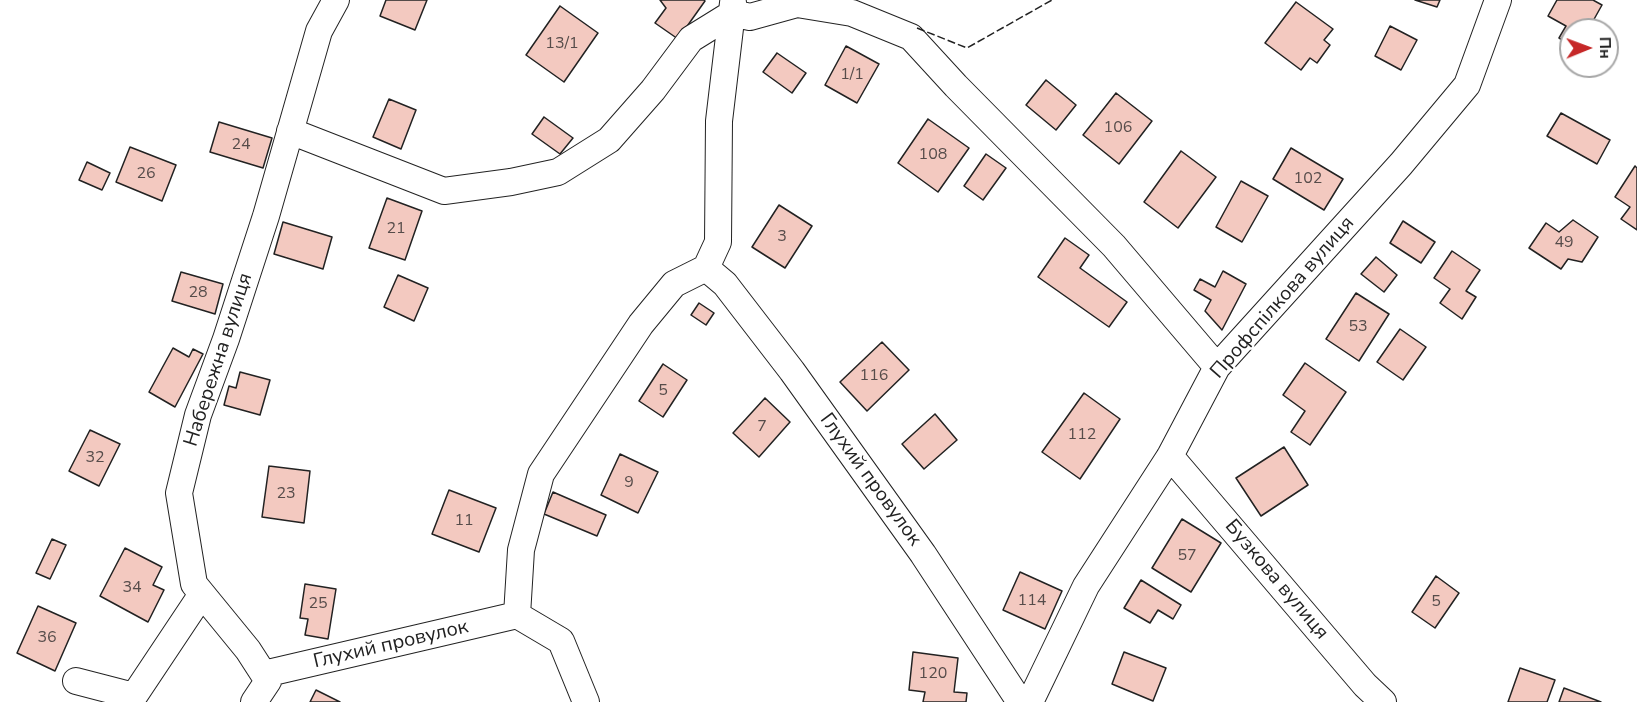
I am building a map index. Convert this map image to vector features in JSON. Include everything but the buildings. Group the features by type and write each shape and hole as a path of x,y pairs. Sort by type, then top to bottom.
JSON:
{"street":[{"name":"Набережна вулиця","path":"264,674 248,650 194,584 179,493 198,415 226,339 266,216 319,31 336,0"},
{"name":"Профспілкова вулиця","path":"1030,702 1086,586 1170,456 1217,366 1401,164 1467,85 1498,0"},
{"path":"733,7 750,17 797,4 852,13 911,37 956,86 1114,246 1217,366"},
{"path":"290,131 444,190 511,182 558,172 609,140 653,90 691,39 733,7"},
{"path":"586,702 561,641 517,615 521,550 541,474 640,324 674,284 706,268 718,242 719,121 733,7"},
{"name":"Глухий провулок","path":"706,268 725,284 792,371 923,554 1020,702"},
{"name":"Бузкова вулиця","path":"1170,456 1365,685 1383,702"},
{"path":"76,681 134,696 202,594"},
{"name":"Глухий провулок","path":"264,674 517,615"},
{"path":"254,702 268,681 264,674"}],"fence":[{"path":"917,28 967,48 1052,0"}]}
